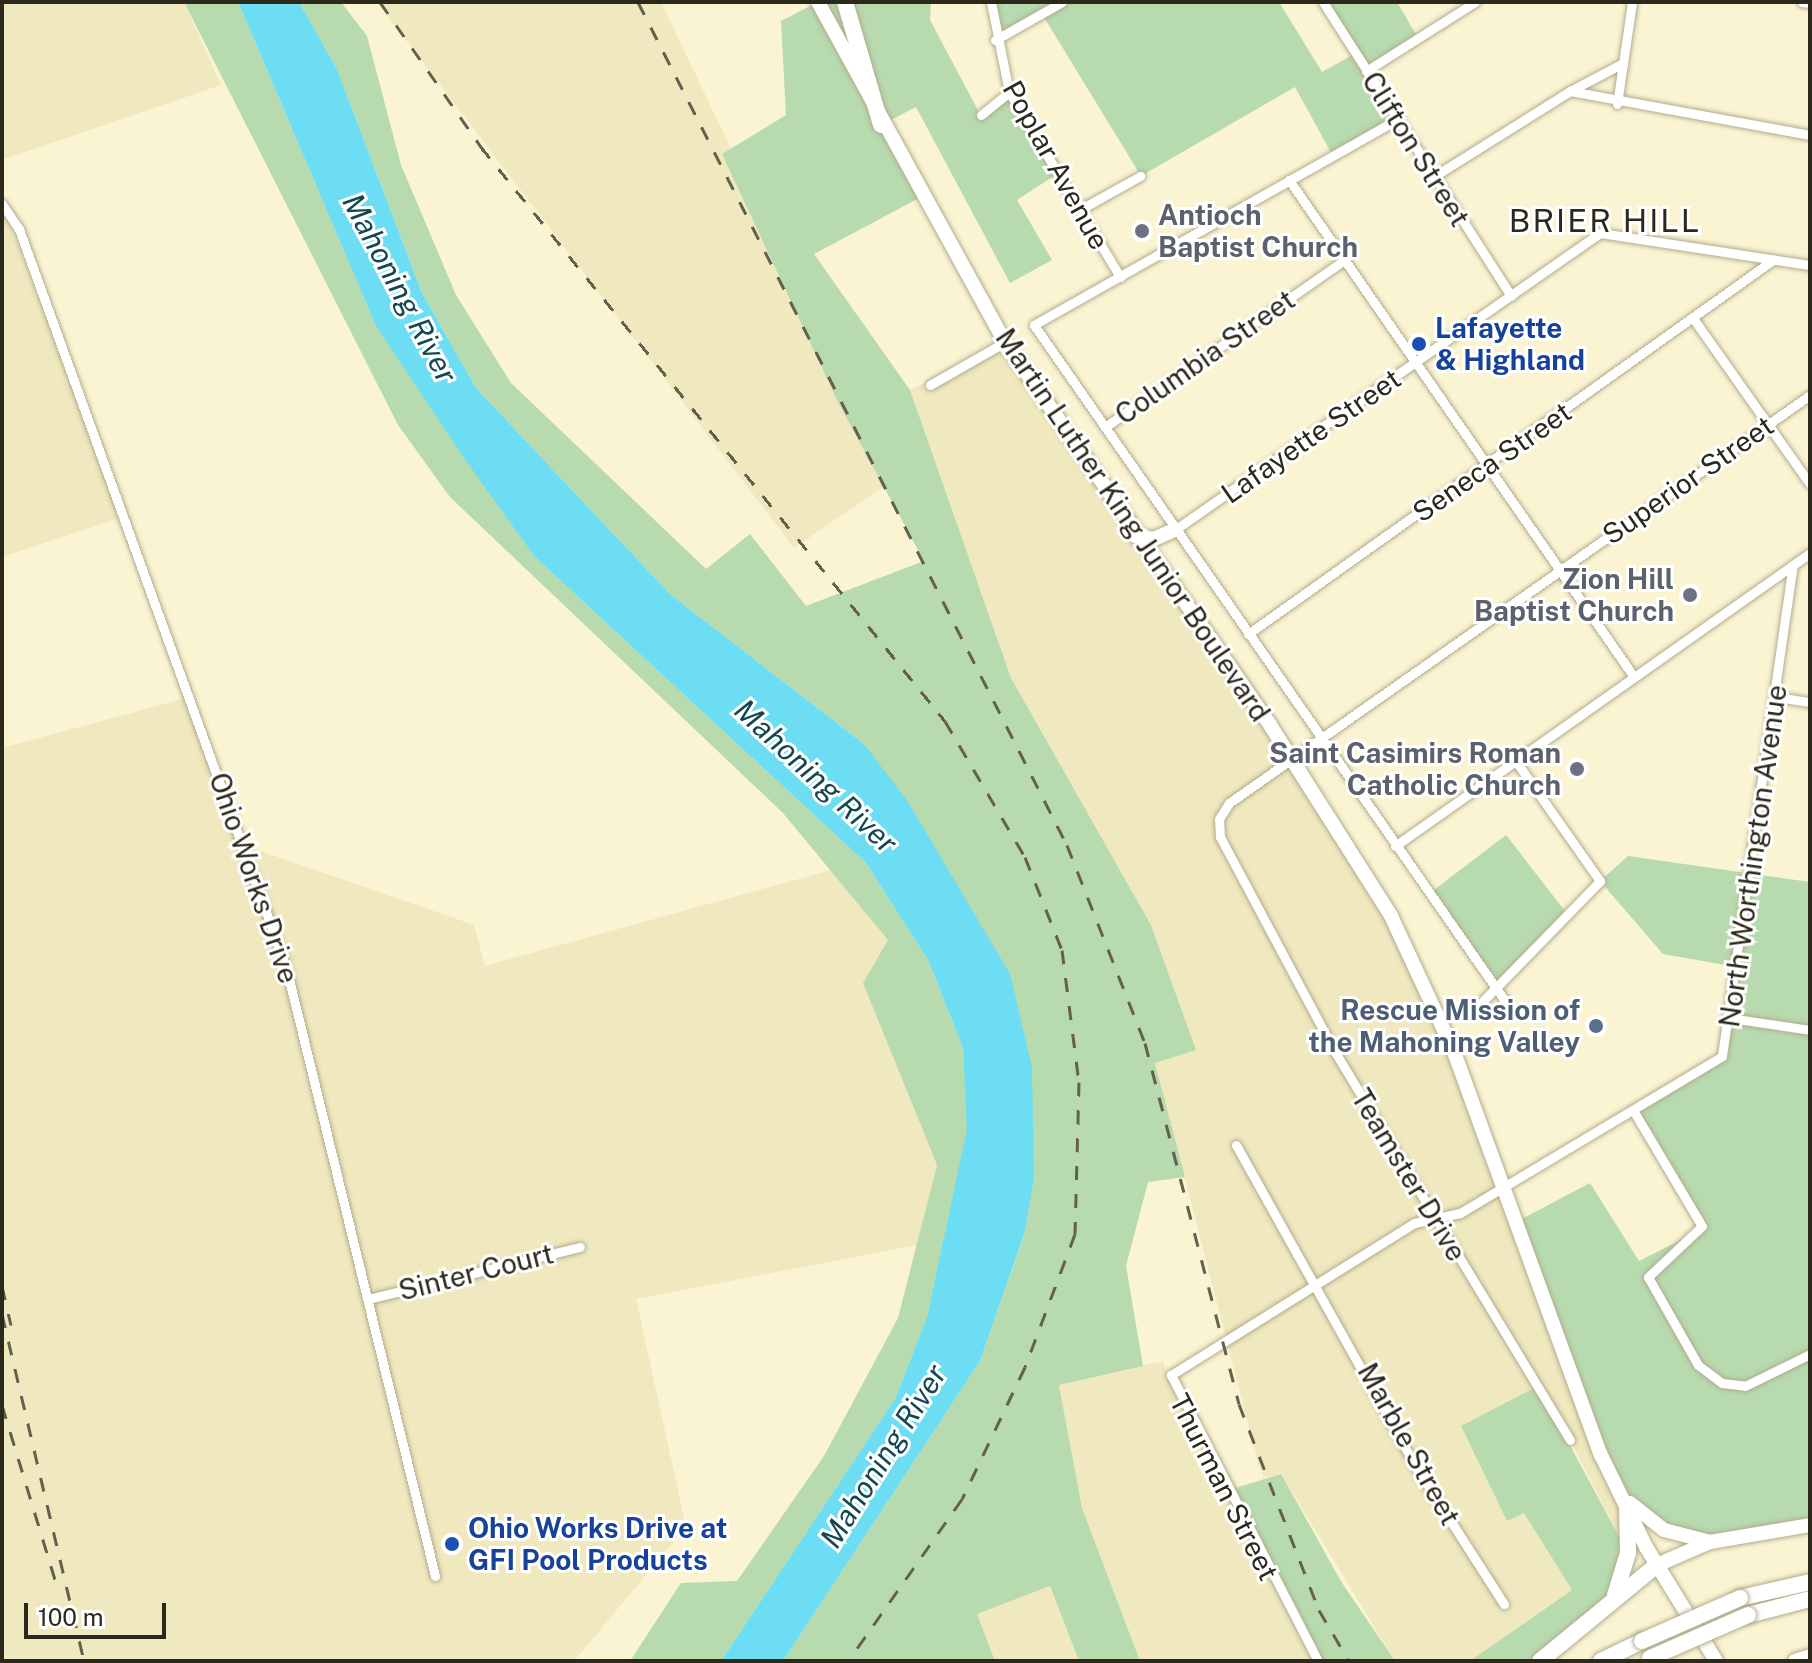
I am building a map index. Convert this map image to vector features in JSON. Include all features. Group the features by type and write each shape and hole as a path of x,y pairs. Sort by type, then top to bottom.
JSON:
{"highway":[{"path":"845,2 881,125"},
{"path":"1615,1595 1628,1553 1624,1500"},
{"path":"1540,1661 1615,1595 1657,1565"},
{"path":"1601,1661 1740,1598 1810,1582"},
{"path":"1647,1659 1748,1615 1810,1599"}],"main road":[{"name":"Martin Luther King Junior Boulevard","path":"818,2 881,125 1005,342 1135,536 1292,759 1414,961 1504,1187 1583,1411 1657,1565 1716,1661"},
{"path":"1135,536 1154,539 1176,529"},
{"path":"1624,1500 1664,1530 1710,1542"},
{"path":"1657,1565 1710,1542 1810,1525"},
{"path":"1796,1661 1810,1656"}],"street":[{"name":"Poplar Avenue","path":"991,2 995,40 1009,92 1120,277"},
{"path":"995,40 1062,2"},
{"name":"Clifton Street","path":"1323,2 1511,296"},
{"path":"1366,71 1475,2"},
{"path":"1617,104 1632,2"},
{"path":"1802,2 1810,3"},
{"path":"1433,177 1570,91 1623,63"},
{"path":"1570,91 1617,104 1810,135"},
{"path":"981,115 1009,92"},
{"path":"1396,120 1034,325 1505,1001"},
{"path":"1081,209 1140,176"},
{"path":"1289,180 1634,677"},
{"name":"Ohio Works Drive","path":"2,204 19,229 246,846 292,986 372,1298 435,1576"},
{"name":"Lafayette Street","path":"1176,529 1603,232 1773,260"},
{"name":"Columbia Street","path":"1105,427 1344,260"},
{"path":"1773,260 1810,265"},
{"name":"Seneca Street","path":"1248,634 1695,321 1773,260"},
{"path":"1695,321 1810,484"},
{"path":"930,385 1005,342"},
{"name":"Superior Street","path":"1219,819 1229,803 1810,395"},
{"path":"1395,846 1810,553"},
{"name":"North Worthington Avenue","path":"1170,1380 1221,1338 1414,1223 1460,1213 1722,1056 1777,697 1793,566"},
{"path":"1777,697 1810,702"},
{"path":"1480,1004 1600,881 1515,760"},
{"name":"Teamster Drive","path":"1219,819 1220,837 1323,1030 1570,1440"},
{"path":"1730,1018 1810,1030"},
{"path":"1633,1110 1702,1226 1648,1277 1698,1365 1722,1383 1745,1386 1810,1354"},
{"name":"Marble Street","path":"1236,1145 1317,1282 1416,1467 1504,1604"},
{"name":"Sinter Court","path":"372,1298 580,1247"},
{"name":"Thurman Street","path":"1170,1380 1279,1593 1318,1661"}],"shaded area":[{"path":"2,2 184,2 221,85 2,160"},
{"path":"377,2 661,2 890,482 794,548"},
{"path":"2,204 123,517 2,557"},
{"path":"1005,342 1256,709 1414,961 1627,1506 1628,1553 1561,1423 1461,1426 1507,1521 1524,1512 1572,1590 1470,1661 1395,1661 1281,1474 1264,1478 1259,1466 1155,1062 1196,1050 1151,925 1011,678 910,390"},
{"path":"190,697 246,846 474,925 485,966 831,870 888,940 863,983 937,1165 917,1245 636,1299 686,1527 574,1661 2,1661 2,748"},
{"path":"1163,1361 1172,1388 1318,1661 1140,1661 1082,1508 1059,1385"},
{"path":"1050,1586 1079,1661 995,1661 977,1614"}],"green space":[{"path":"184,2 238,2 376,326 535,557 866,863 928,960 963,1048 968,1128 927,1317 895,1399 721,1661 630,1661 681,1583 737,1581 824,1456 898,1318 937,1165 863,983 888,940 783,813 450,497 398,425"},
{"path":"299,2 341,2 367,36 401,165 456,295 511,383 706,569 750,534 806,606 924,561 838,402 722,154 786,115 781,21 818,2 931,2 930,20 980,114 1009,92 1060,172 1017,200 1052,260 1010,283 916,107 881,125 921,197 814,254 910,390 1011,678 1151,925 1196,1050 1155,1063 1185,1177 1148,1182 1126,1266 1143,1366 1059,1385 1082,1508 1140,1661 1079,1661 1050,1586 977,1614 995,1661 783,1661 980,1361 1024,1236 1032,1067 864,744 670,594 476,388 422,293 337,69"},
{"path":"991,2 1279,2 1322,72 1354,54 1322,2 1397,2 1418,38 1366,71 1396,120 1333,156 1295,87 1141,176 1042,14 995,40"},
{"path":"1506,835 1568,915 1496,988 1430,893"},
{"path":"1628,856 1810,882 1810,1525 1724,1539 1677,1536 1621,1494 1516,1222 1590,1183 1639,1261 1702,1229 1633,1110 1723,1056 1737,967 1663,954 1600,881"},
{"path":"1538,1386 1628,1553 1615,1595 1540,1661 1470,1661 1572,1590 1524,1513 1507,1521 1461,1426"},
{"path":"1281,1474 1342,1583 1395,1661 1318,1661 1232,1489"}],"water":[{"name":"Mahoning River","path":"238,2 299,2 337,69 422,293 476,388 670,594 864,744 908,802 1010,974 1032,1067 1034,1178 1024,1235 980,1361 783,1661 721,1661 895,1399 927,1317 967,1129 963,1048 928,960 866,863 535,557 464,458 376,326"}],"railway":[{"path":"380,2 481,147 945,721 1025,857 1062,950 1079,1082 1075,1234 1025,1367 962,1499 848,1661"},
{"path":"638,2 1067,845 1145,1043 1239,1404 1319,1610 1349,1661"},
{"path":"2,1286 11,1325"},
{"path":"2,1314 84,1661"},
{"path":"2,1405 56,1583"}],"place":[{"name":"Antioch Baptist Church","path":"1142,231"},
{"name":"Lafayette & Highland","path":"1419,344"},
{"name":"Zion Hill Baptist Church","path":"1690,595"},
{"name":"Saint Casimirs Roman Catholic Church","path":"1577,769"},
{"name":"Rescue Mission of the Mahoning Valley","path":"1596,1026"},
{"name":"Ohio Works Drive at GFI Pool Products","path":"452,1544"}],"district":[{"name":"BRIER HILL","path":"1605,221"}]}
